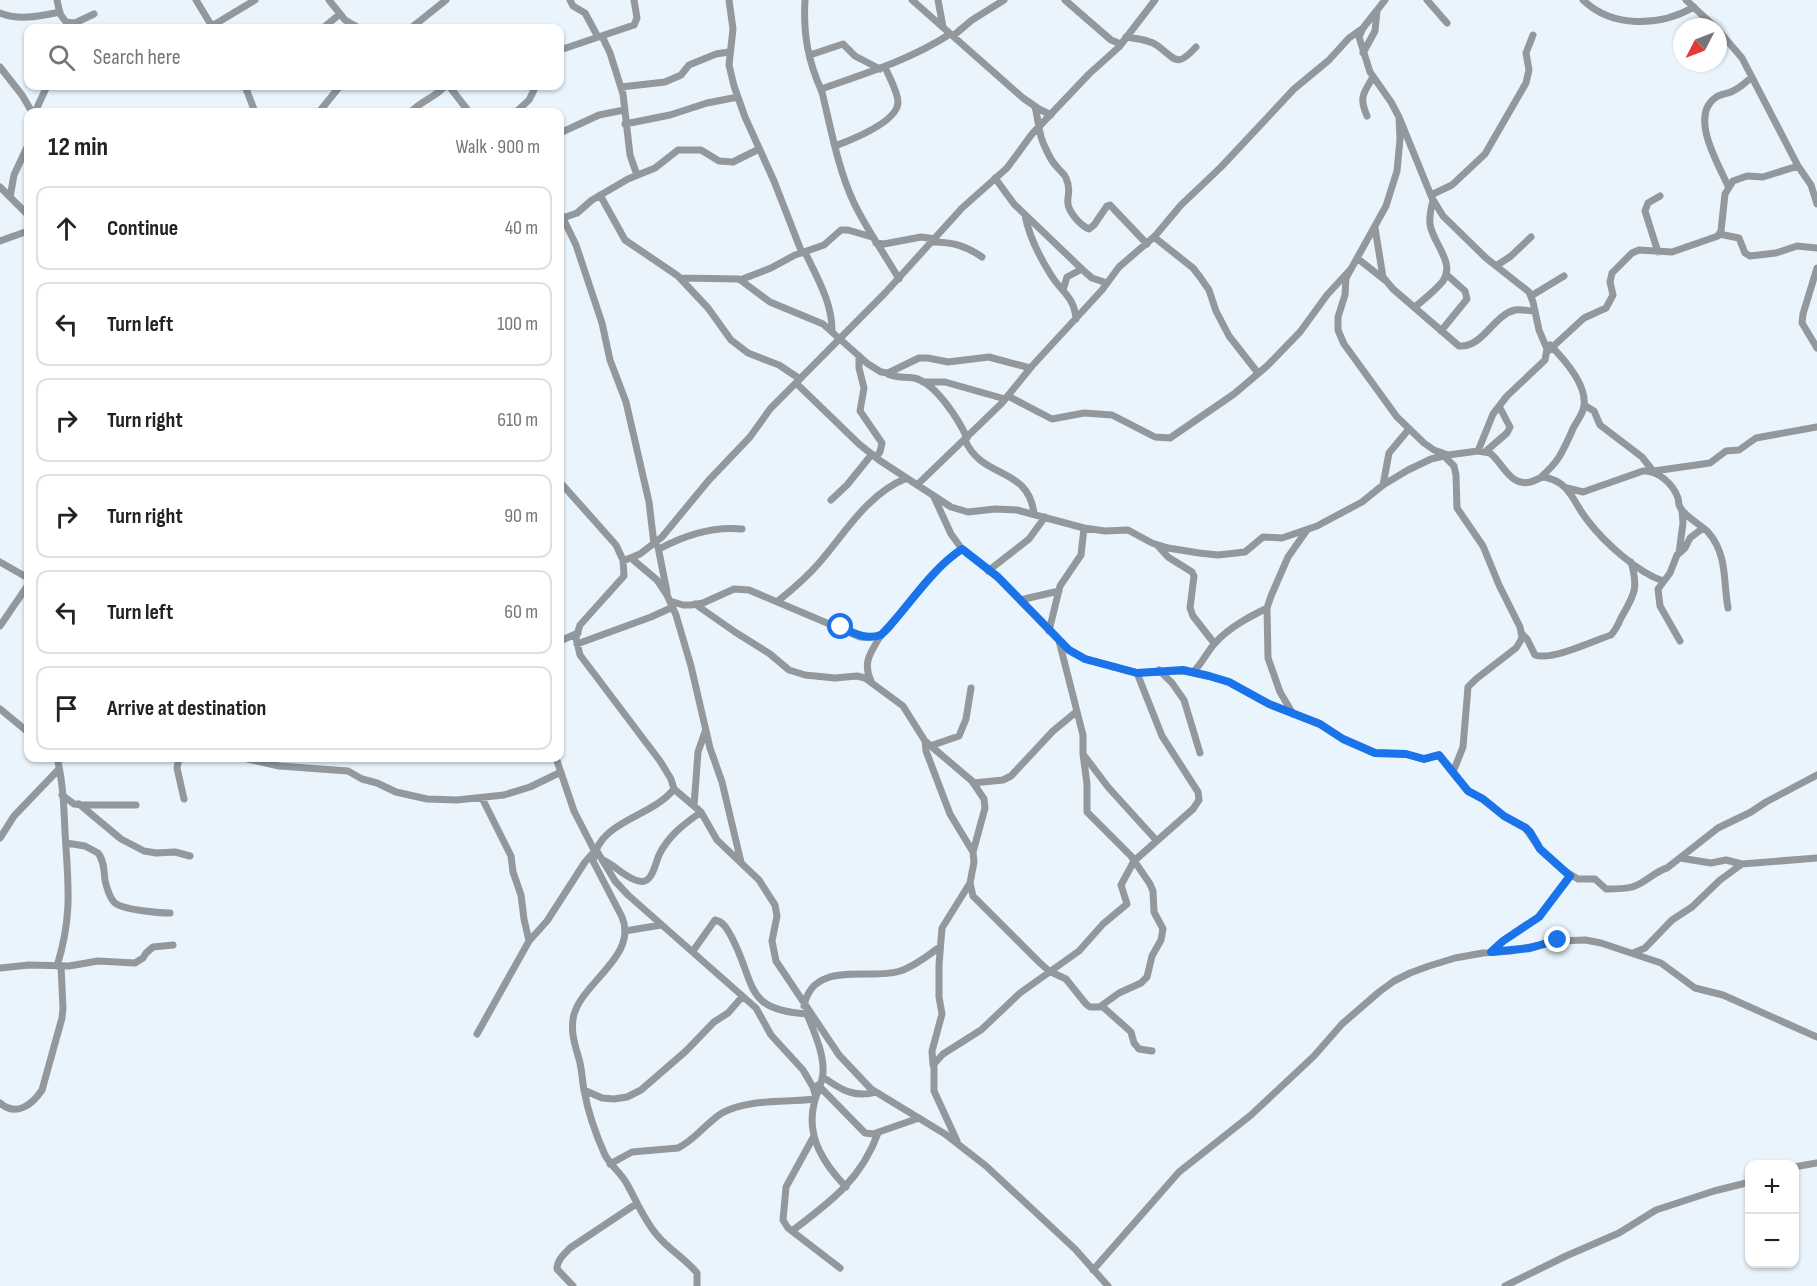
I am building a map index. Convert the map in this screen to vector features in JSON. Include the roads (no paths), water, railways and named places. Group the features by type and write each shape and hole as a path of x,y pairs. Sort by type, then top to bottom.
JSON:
{"street":[{"path":"57,0 62,24"},
{"path":"196,0 211,24"},
{"path":"218,24 255,0"},
{"path":"328,0 345,20 352,24"},
{"path":"416,24 446,0"},
{"path":"570,0 573,6 585,13 610,53 621,87 630,155 637,175"},
{"path":"564,49 636,22 634,0"},
{"path":"729,0 733,29 729,65 738,97 803,252 828,301 832,316 832,330"},
{"path":"805,0 803,22 810,55 844,179 874,240 899,279"},
{"path":"912,0 1035,107 1051,115"},
{"path":"938,0 943,27"},
{"path":"821,89 883,68 931,46 952,35 1004,0"},
{"path":"1065,0 1111,40 1121,44"},
{"path":"656,545 709,480 750,437 770,409 899,279 963,208 1006,168 1037,129 1121,44 1155,0"},
{"path":"600,195 625,240 648,257 672,270 708,308 731,340 741,348 779,365 874,456 951,507 968,512 995,509 1017,510 1083,528 1105,531 1128,530 1156,544 1180,552 1234,554 1245,552 1263,537 1282,538 1307,530 1362,502 1383,485 1422,463 1446,455 1482,451 1492,454 1507,473 1517,480 1529,483 1541,477 1556,463 1584,405 1582,392 1562,357 1550,349 1543,338 1531,296 1443,216 1432,197 1399,117 1373,77 1359,37 1384,0"},
{"path":"1427,0 1447,23"},
{"path":"1582,0 1592,9 1613,19 1637,22 1662,19 1694,7"},
{"path":"1686,0 1706,18"},
{"path":"1363,53 1375,31 1377,10"},
{"path":"0,13 8,17 19,18 61,14"},
{"path":"61,14 66,22 75,23 94,14"},
{"path":"328,24 340,14"},
{"path":"917,485 1007,398 1030,368 1076,319 1127,258 1154,237 1181,205 1221,167 1294,89 1363,28"},
{"path":"1432,197 1452,185 1485,154 1526,83 1529,70 1526,53 1533,35"},
{"path":"1126,37 1157,45 1176,60 1188,57 1196,47"},
{"path":"1727,40 1742,58 1752,76 1810,185 1817,204"},
{"path":"810,55 843,44 855,56 883,68 898,99 898,106 887,120 835,146"},
{"path":"621,87 665,82 681,75 689,66 729,51"},
{"path":"0,67 31,108"},
{"path":"1728,186 1708,144 1706,115 1709,106 1717,96 1740,87 1752,76"},
{"path":"1367,116 1362,98 1373,77"},
{"path":"36,108 45,90"},
{"path":"247,90 253,108"},
{"path":"322,108 337,90"},
{"path":"415,108 444,90"},
{"path":"454,90 466,108"},
{"path":"527,108 534,90"},
{"path":"625,124 738,97"},
{"path":"520,108 529,100"},
{"path":"1035,107 1037,129 1050,158 1066,177 1068,207 1082,225 1087,229 1092,228 1104,209 1110,205 1147,244"},
{"path":"564,131 599,115 624,110"},
{"path":"923,382 945,381 1007,398 1052,419 1084,413 1112,416 1155,437 1163,439 1178,434 1258,374 1300,332 1349,270 1386,206 1397,171 1400,139 1399,117"},
{"path":"564,214 578,213 600,195 655,168 678,150 701,150 719,161 732,162 759,149"},
{"path":"10,197 14,175 24,154"},
{"path":"1719,234 1725,194 1728,186 1736,178 1763,177 1798,166"},
{"path":"995,178 1014,204 1082,269 1092,278 1107,283"},
{"path":"0,187 24,211"},
{"path":"1658,252 1646,211 1648,203 1660,196"},
{"path":"1415,307 1443,281 1447,268 1444,256 1430,228 1432,197"},
{"path":"1025,214 1033,243 1051,276 1071,299 1076,319"},
{"path":"853,231 859,224 861,215"},
{"path":"564,222 576,245 602,323 610,360 626,402 670,602 691,666 710,748 722,782 741,862"},
{"path":"1375,228 1383,277 1459,346 1471,345 1507,314 1515,310 1534,311"},
{"path":"740,280 824,245 841,230 853,231 884,244 921,237 951,242 982,257"},
{"path":"0,241 24,232"},
{"path":"1482,451 1493,414 1499,406 1545,360 1550,349 1584,318 1606,308 1613,295 1610,282 1612,273 1632,253 1639,250 1658,252 1682,249 1709,240 1719,234 1739,238 1748,255 1776,253 1797,246 1817,248"},
{"path":"1154,237 1193,268 1200,277 1209,290 1216,311 1229,336 1258,374"},
{"path":"1496,266 1511,256 1531,237"},
{"path":"1357,258 1388,283"},
{"path":"1817,268 1802,323 1817,348"},
{"path":"1064,290 1067,277 1082,269"},
{"path":"1349,270 1346,295 1338,317 1338,330 1344,344 1397,417 1424,443 1446,455 1454,466 1457,508 1483,546 1520,627 1521,640 1516,648 1468,687 1463,747 1453,772"},
{"path":"1441,331 1467,299 1465,291 1446,274"},
{"path":"1531,296 1564,276"},
{"path":"680,278 740,280 770,302 823,324 868,364 898,378 912,377 923,382 939,395 961,426 973,454 984,463 1023,484 1033,500 1034,514"},
{"path":"831,500 880,452 882,443 860,411 864,388 859,368 859,356"},
{"path":"886,373 919,358 948,362 989,357 1030,368"},
{"path":"1584,405 1594,411 1600,425 1642,457 1671,486 1682,511 1679,553"},
{"path":"1482,451 1509,430 1509,422 1499,406"},
{"path":"1565,488 1583,492 1643,471 1710,463 1726,451 1739,450 1756,438 1817,427"},
{"path":"1383,485 1389,453 1409,429"},
{"path":"1541,477 1549,478 1565,488 1573,496 1588,522 1611,545 1654,578 1663,581"},
{"path":"778,601 808,575 870,502 893,483 907,478"},
{"path":"564,486 616,545 623,561 624,576 580,625 576,639 580,655 660,761 674,789 700,812 717,840 759,880 775,905 777,916 772,952 809,1014 839,1055 864,1083 958,1143 1052,1226 1108,1286"},
{"path":"934,497 951,534 962,549 1020,600 1069,650 1085,659 1137,673 1159,670 1193,672 1229,682 1269,704 1320,724 1343,739 1375,753 1406,754 1424,759 1439,755 1468,791 1530,832 1540,849 1570,876 1578,879 1595,879 1606,889 1631,888 1654,876 1657,871 1666,868 1718,828 1817,775"},
{"path":"1682,511 1703,528 1716,546 1726,570 1728,608"},
{"path":"988,571 1029,539 1045,516"},
{"path":"1049,631 1059,591 1081,555 1083,528"},
{"path":"1680,641 1659,601 1658,589 1671,573 1675,559 1690,537 1703,528"},
{"path":"623,561 656,545 711,529 742,529"},
{"path":"1293,714 1280,692 1268,658 1267,608 1288,557 1307,530"},
{"path":"1156,544 1168,557 1192,572 1194,576 1190,608 1193,616 1214,643"},
{"path":"871,681 867,662 869,653 881,635 930,577 962,549"},
{"path":"631,558 657,580 670,602 683,605 703,603 734,589 749,590 860,637 874,638 881,635"},
{"path":"1521,633 1527,639 1535,655 1543,657 1611,635 1632,600 1635,578 1631,561"},
{"path":"0,562 24,576"},
{"path":"1,624 24,591"},
{"path":"1020,600 1059,591"},
{"path":"577,644 651,617 670,602"},
{"path":"695,604 770,654 789,670 805,675 835,678 857,676 871,681 903,706 928,743 973,783 984,799 985,808 973,852 974,862 970,883 942,928 939,997 942,1014 932,1051 934,1091 958,1143"},
{"path":"1193,672 1204,661 1214,643 1246,618 1267,608"},
{"path":"564,638 578,633"},
{"path":"970,883 973,896 1040,963 1049,971 1066,979 1090,1007 1101,1006 1119,993 1141,983 1147,977 1152,956 1161,940 1163,929 1154,912 1153,891 1134,861 1087,812 1083,735 1059,641"},
{"path":"1159,670 1184,700 1200,753"},
{"path":"933,1065 943,1054 981,1030 1011,1000 1079,951 1103,924 1127,904 1121,885 1134,861 1193,809 1199,800 1198,792 1162,736 1137,673"},
{"path":"928,743 959,736 966,719 971,688"},
{"path":"0,709 24,729"},
{"path":"973,783 1003,780 1011,776 1053,731 1076,712"},
{"path":"694,806 698,752 706,729"},
{"path":"928,743 926,752 950,814 973,852"},
{"path":"1083,754 1108,787 1156,840"},
{"path":"178,762 177,768 184,799"},
{"path":"261,762 279,766 348,771 396,792 428,799 482,798 504,795 530,787 561,772"},
{"path":"557,762 574,811 615,881 661,925 756,1008 771,1035 865,1133 878,1133 919,1118"},
{"path":"0,1102 16,1110 36,1099 42,1090 62,1018 59,966 68,923 70,896 58,763"},
{"path":"0,838 14,816 58,763"},
{"path":"477,1034 529,941 547,921 604,836 662,801 674,789"},
{"path":"62,795 71,802 79,804 102,807 136,805"},
{"path":"482,798 511,856 513,873 522,898 529,941"},
{"path":"79,804 121,838 144,851 175,852 190,856"},
{"path":"603,860 614,865 632,879 645,881 650,876 666,842 700,812"},
{"path":"66,843 85,846 98,853 103,864 105,884 113,902 130,908 170,913"},
{"path":"595,850 593,861 626,926 619,948 608,969 581,999 573,1017 573,1044 579,1059 584,1090 601,1146 610,1164 627,1183 636,1204 660,1239 694,1270 697,1276 697,1286"},
{"path":"1680,858 1710,863 1726,860 1742,864 1817,858"},
{"path":"1630,953 1645,948 1672,920 1692,907 1720,880 1742,864"},
{"path":"1491,952 1503,941 1539,917 1570,876"},
{"path":"693,951 716,920 722,922 739,951 747,977 759,998 768,1006 782,1012 809,1014"},
{"path":"625,931 661,925"},
{"path":"1093,1270 1179,1172 1251,1115 1314,1056 1342,1024 1379,992 1419,969 1455,958 1511,951 1558,940 1576,939 1601,944 1661,963 1695,988 1723,995 1817,1037"},
{"path":"0,968 29,965 59,966 98,961 135,963 153,947 173,945"},
{"path":"804,1006 811,990 829,977 842,974 899,972 940,946"},
{"path":"1038,980 1040,963"},
{"path":"584,1090 602,1098 614,1099 627,1097 641,1090 686,1051 714,1022 728,1013 742,996"},
{"path":"1101,1006 1128,1029 1139,1049 1152,1051"},
{"path":"809,1014 822,1060 823,1077 815,1098 812,1119 814,1136 825,1163 846,1186"},
{"path":"803,1070 813,1087 815,1098"},
{"path":"823,1077 849,1093 864,1095 876,1092"},
{"path":"610,1164 632,1152 684,1146 704,1126 725,1112 773,1100 815,1098"},
{"path":"792,1231 846,1186 862,1167 878,1133"},
{"path":"814,1136 786,1187 783,1220 792,1231 840,1268"},
{"path":"1799,1166 1817,1163"},
{"path":"1504,1286 1619,1233 1656,1210 1745,1183"},
{"path":"573,1286 557,1269 561,1257 570,1248 636,1204"}]}
